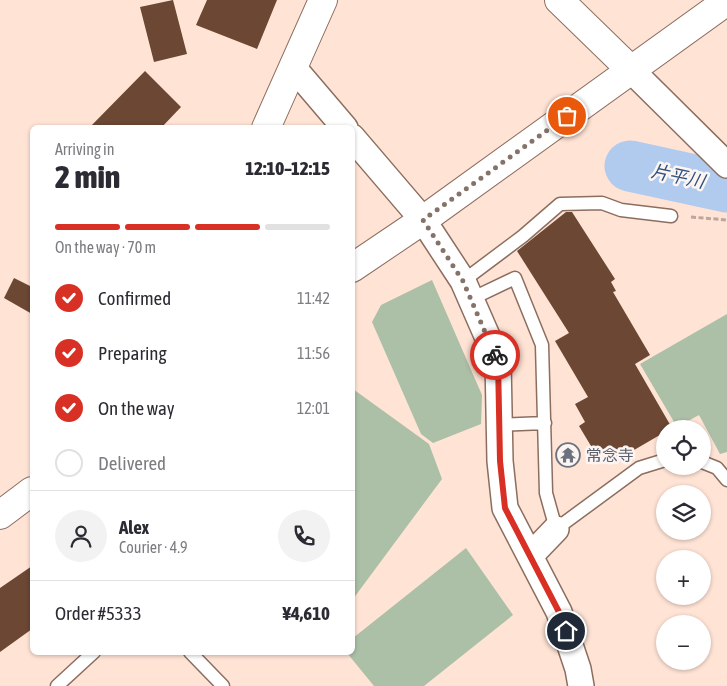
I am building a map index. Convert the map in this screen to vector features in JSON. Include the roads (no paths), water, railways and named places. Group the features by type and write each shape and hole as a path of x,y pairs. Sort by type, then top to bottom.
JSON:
{"main road":[{"path":"267,125 323,0"},
{"path":"559,0 631,70"},
{"path":"355,266 423,220 727,1"},
{"path":"0,515 30,492"}],"street":[{"path":"293,67 342,125"},
{"path":"631,70 727,165"},
{"path":"355,141 423,220 467,290 498,361 499,425 505,508 559,612 578,668 581,686"},
{"path":"531,555 556,529"}],"lane":[{"path":"467,290 523,236 560,204 602,203 621,210 671,216"},
{"path":"467,290 515,278 542,345 546,493 556,529 639,468 656,463"},
{"path":"499,425 545,423"},
{"path":"722,466 727,480"},
{"path":"56,686 91,655"},
{"path":"193,655 223,686"}],"waterway":[{"name":"片平川","path":"630,166 727,187"}],"place":[{"name":"常念寺","path":"568,455"}]}
